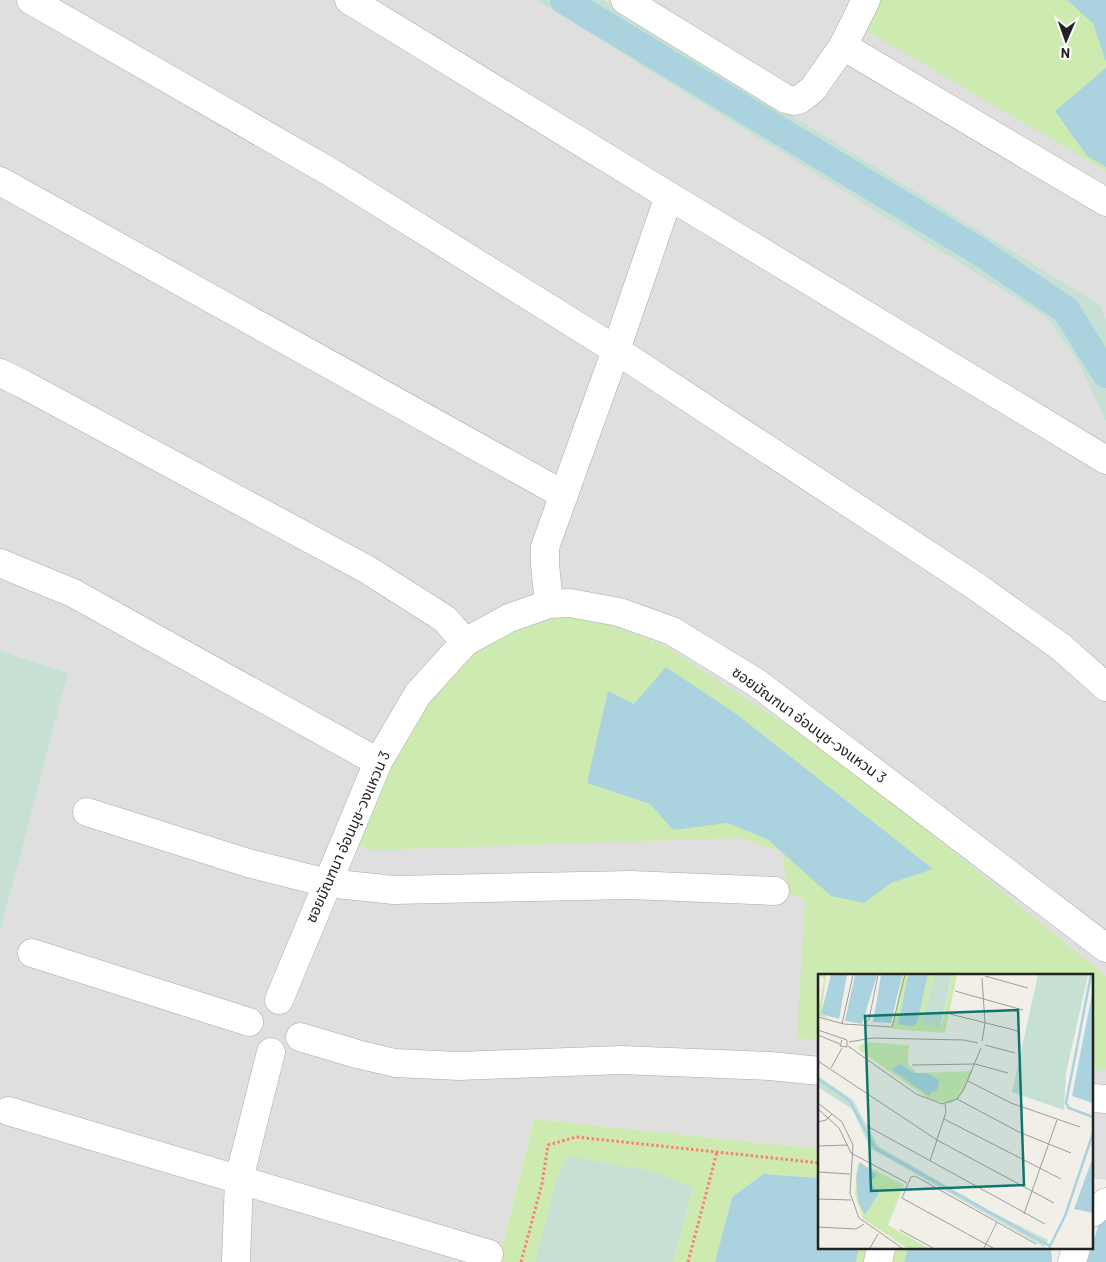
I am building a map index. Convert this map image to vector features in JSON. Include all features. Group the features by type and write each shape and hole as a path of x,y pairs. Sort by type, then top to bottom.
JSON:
{"street":[{"path":"31,0 330,172 616,350 974,585 1061,647 1106,687"},
{"path":"349,0 1106,460"},
{"path":"625,0 786,99 795,101 813,89 843,46 866,0"},
{"path":"843,46 1106,202"},
{"path":"0,182 564,496"},
{"path":"549,604 545,547 670,196"},
{"path":"0,373 368,570 445,619 465,642"},
{"path":"0,563 73,593 378,762"},
{"name":"ซอยมัณฑนา อ่อนนุช-วงแหวน 3","path":"279,1000 378,762 418,694 465,642 509,618 549,604 570,603 619,612 672,631 757,683 1106,948"},
{"path":"87,812 248,863 327,883 394,890 631,885 775,891"},
{"path":"32,953 249,1022"},
{"path":"270,1000 279,1000 294,1006 302,1021 302,1029 300,1037 291,1048 285,1051 271,1052 254,1042 249,1029 249,1022 251,1014 262,1003 270,1000"},
{"path":"300,1037 395,1063 460,1066 621,1060 770,1066 818,1071"},
{"path":"236,1262 239,1179 271,1052"},
{"path":"8,1111 488,1254"},
{"path":"1094,1211 1106,1202"}],"path":[{"path":"521,1262 542,1184 548,1144 576,1137 818,1163"},
{"path":"688,1262 717,1152"}],"shaded area":[{"path":"0,0 536,0 1046,317 1077,360 1106,422 1106,1180 1094,1178 1094,974 818,974 818,1149 534,1119 498,1262 0,1262 0,933 68,673 0,651"},
{"path":"604,0 1106,0 1106,319 1100,305"}],"green space":[{"path":"536,0 604,0 1100,305 1106,319 1106,422 1077,360 1046,317"},
{"path":"876,0 1106,0 1106,171 865,30"},
{"path":"511,605 581,614 663,645 841,760 1106,976 1106,1070 1094,1069 1094,974 818,974 818,1040 797,1038 805,899 788,893 782,852 741,838 373,850 338,838 446,642"},
{"path":"0,651 68,673 0,933"},
{"path":"534,1119 818,1149 818,1178 763,1174 732,1197 715,1262 673,1262 693,1187 555,1184 535,1262 498,1262"},
{"path":"567,1156 652,1171 693,1187 673,1262 535,1262 555,1184"},
{"path":"859,1250 907,1250 904,1262 856,1262"}],"water":[{"path":"1067,0 1106,0 1106,62 1093,23"},
{"path":"1106,68 1106,167 1087,156 1055,111"},
{"path":"666,667 735,713 933,869 891,883 864,903 831,896 767,839 727,823 673,830 650,804 587,783 608,691 634,704"},
{"path":"763,1174 818,1178 818,1250 859,1250 856,1262 715,1262 732,1197"},
{"path":"1106,1214 1106,1262 1087,1262 1091,1250 1094,1250 1094,1240 1101,1217"},
{"path":"907,1250 1051,1250 1052,1262 904,1262"}],"waterway":[{"path":"564,0 980,252 1066,310 1106,374"}]}
